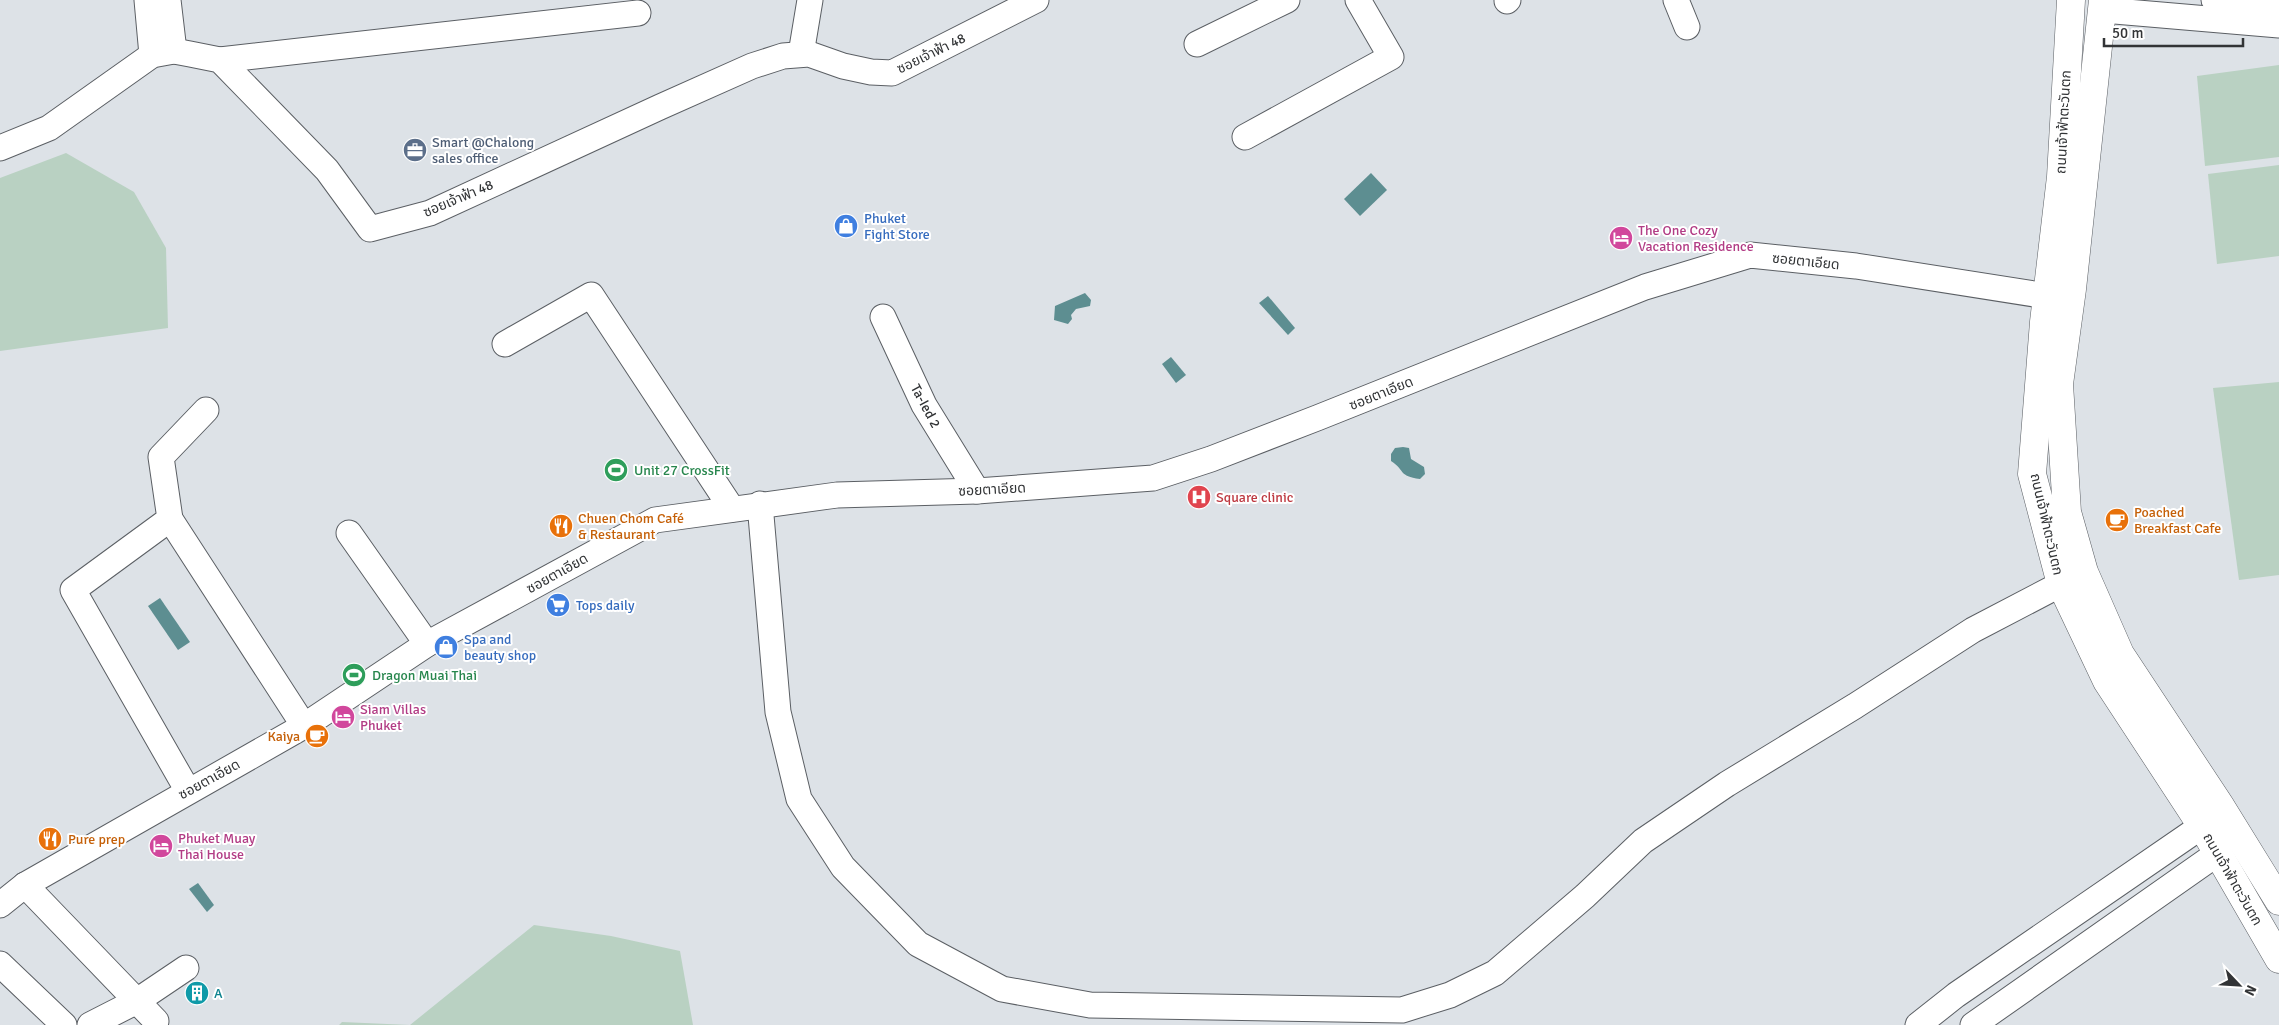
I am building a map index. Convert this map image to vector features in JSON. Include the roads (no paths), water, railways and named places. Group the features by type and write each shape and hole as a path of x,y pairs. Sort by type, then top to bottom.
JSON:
{"main road":[{"name":"ถนนเจ้าฟ้าตะวันตก","path":"2071,0 2061,177 2059,298 2059,384 2067,512 2084,572 2120,654 2221,807 2279,901"},
{"name":"ถนนเจ้าฟ้าตะวันตก","path":"2103,5 2032,474 2061,584 2107,680 2202,826 2279,959"}],"street":[{"path":"147,0 163,53"},
{"path":"163,53 168,0"},
{"path":"801,54 810,0"},
{"name":"ซอยเจ้าฟ้า 48","path":"220,60 327,170 370,229 430,213 752,66 783,56 809,54 843,66 871,72 892,73 1036,0"},
{"path":"1197,44 1287,0"},
{"path":"1245,137 1391,57 1358,0"},
{"path":"1676,0 1687,27"},
{"path":"2214,0 2279,7"},
{"path":"2103,5 2279,25"},
{"path":"0,148 49,128 163,53 220,60 638,13"},
{"name":"ซอยตาเอียด","path":"0,904 25,885 304,726 427,644 655,520 760,504 837,495 977,491 1153,478 1210,459 1317,418 1645,286 1750,255 1856,266 2059,298"},
{"path":"505,344 591,295 732,509"},
{"name":"Ta-Ied 2","path":"883,317 924,405 977,491"},
{"path":"206,410 161,457 170,519 304,726"},
{"path":"760,504 778,712 799,799 843,867 918,944 1002,989 1090,1005 1402,1010 1450,995 1496,973 1585,896 1643,841 1719,789 1855,706 1973,630 2061,584"},
{"path":"170,519 72,590 188,791"},
{"path":"349,533 427,644"},
{"path":"1918,1025 1956,995 2202,826"},
{"path":"1956,995 1975,1024 2218,853"},
{"path":"25,885 156,1021"},
{"path":"0,964 64,1025"},
{"path":"90,1025 137,1000 186,968"}],"water":[{"path":"1371,173 1387,190 1360,216 1344,199"},
{"path":"1085,293 1091,300 1090,306 1076,309 1071,315 1072,319 1068,324 1054,320 1055,306"},
{"path":"1268,296 1295,328 1288,335 1259,303"},
{"path":"1171,357 1186,375 1176,383 1162,364"},
{"path":"1395,448 1409,448 1411,459 1424,467 1425,474 1420,479 1405,475 1391,461 1391,454"},
{"path":"160,598 190,642 178,650 148,606"},
{"path":"198,883 214,905 207,912 189,889"}],"place":[{"name":"Smart @Chalong sales office","path":"415,150"},
{"name":"Phuket Fight Store","path":"846,226"},
{"name":"The One Cozy Vacation Residence","path":"1621,238"},
{"name":"Unit 27 CrossFit","path":"616,470"},
{"name":"Square clinic","path":"1199,497"},
{"name":"Poached Breakfast Cafe","path":"2117,520"},
{"name":"Chuen Chom Café & Restaurant","path":"561,526"},
{"name":"Tops daily","path":"558,605"},
{"name":"Spa and beauty shop","path":"446,647"},
{"name":"Dragon Muai Thai","path":"354,675"},
{"name":"Siam Villas Phuket","path":"343,717"},
{"name":"Kaiya","path":"317,736"},
{"name":"Pure prep","path":"50,839"},
{"name":"Phuket Muay Thai House","path":"161,846"},
{"name":"A","path":"197,993"}]}
